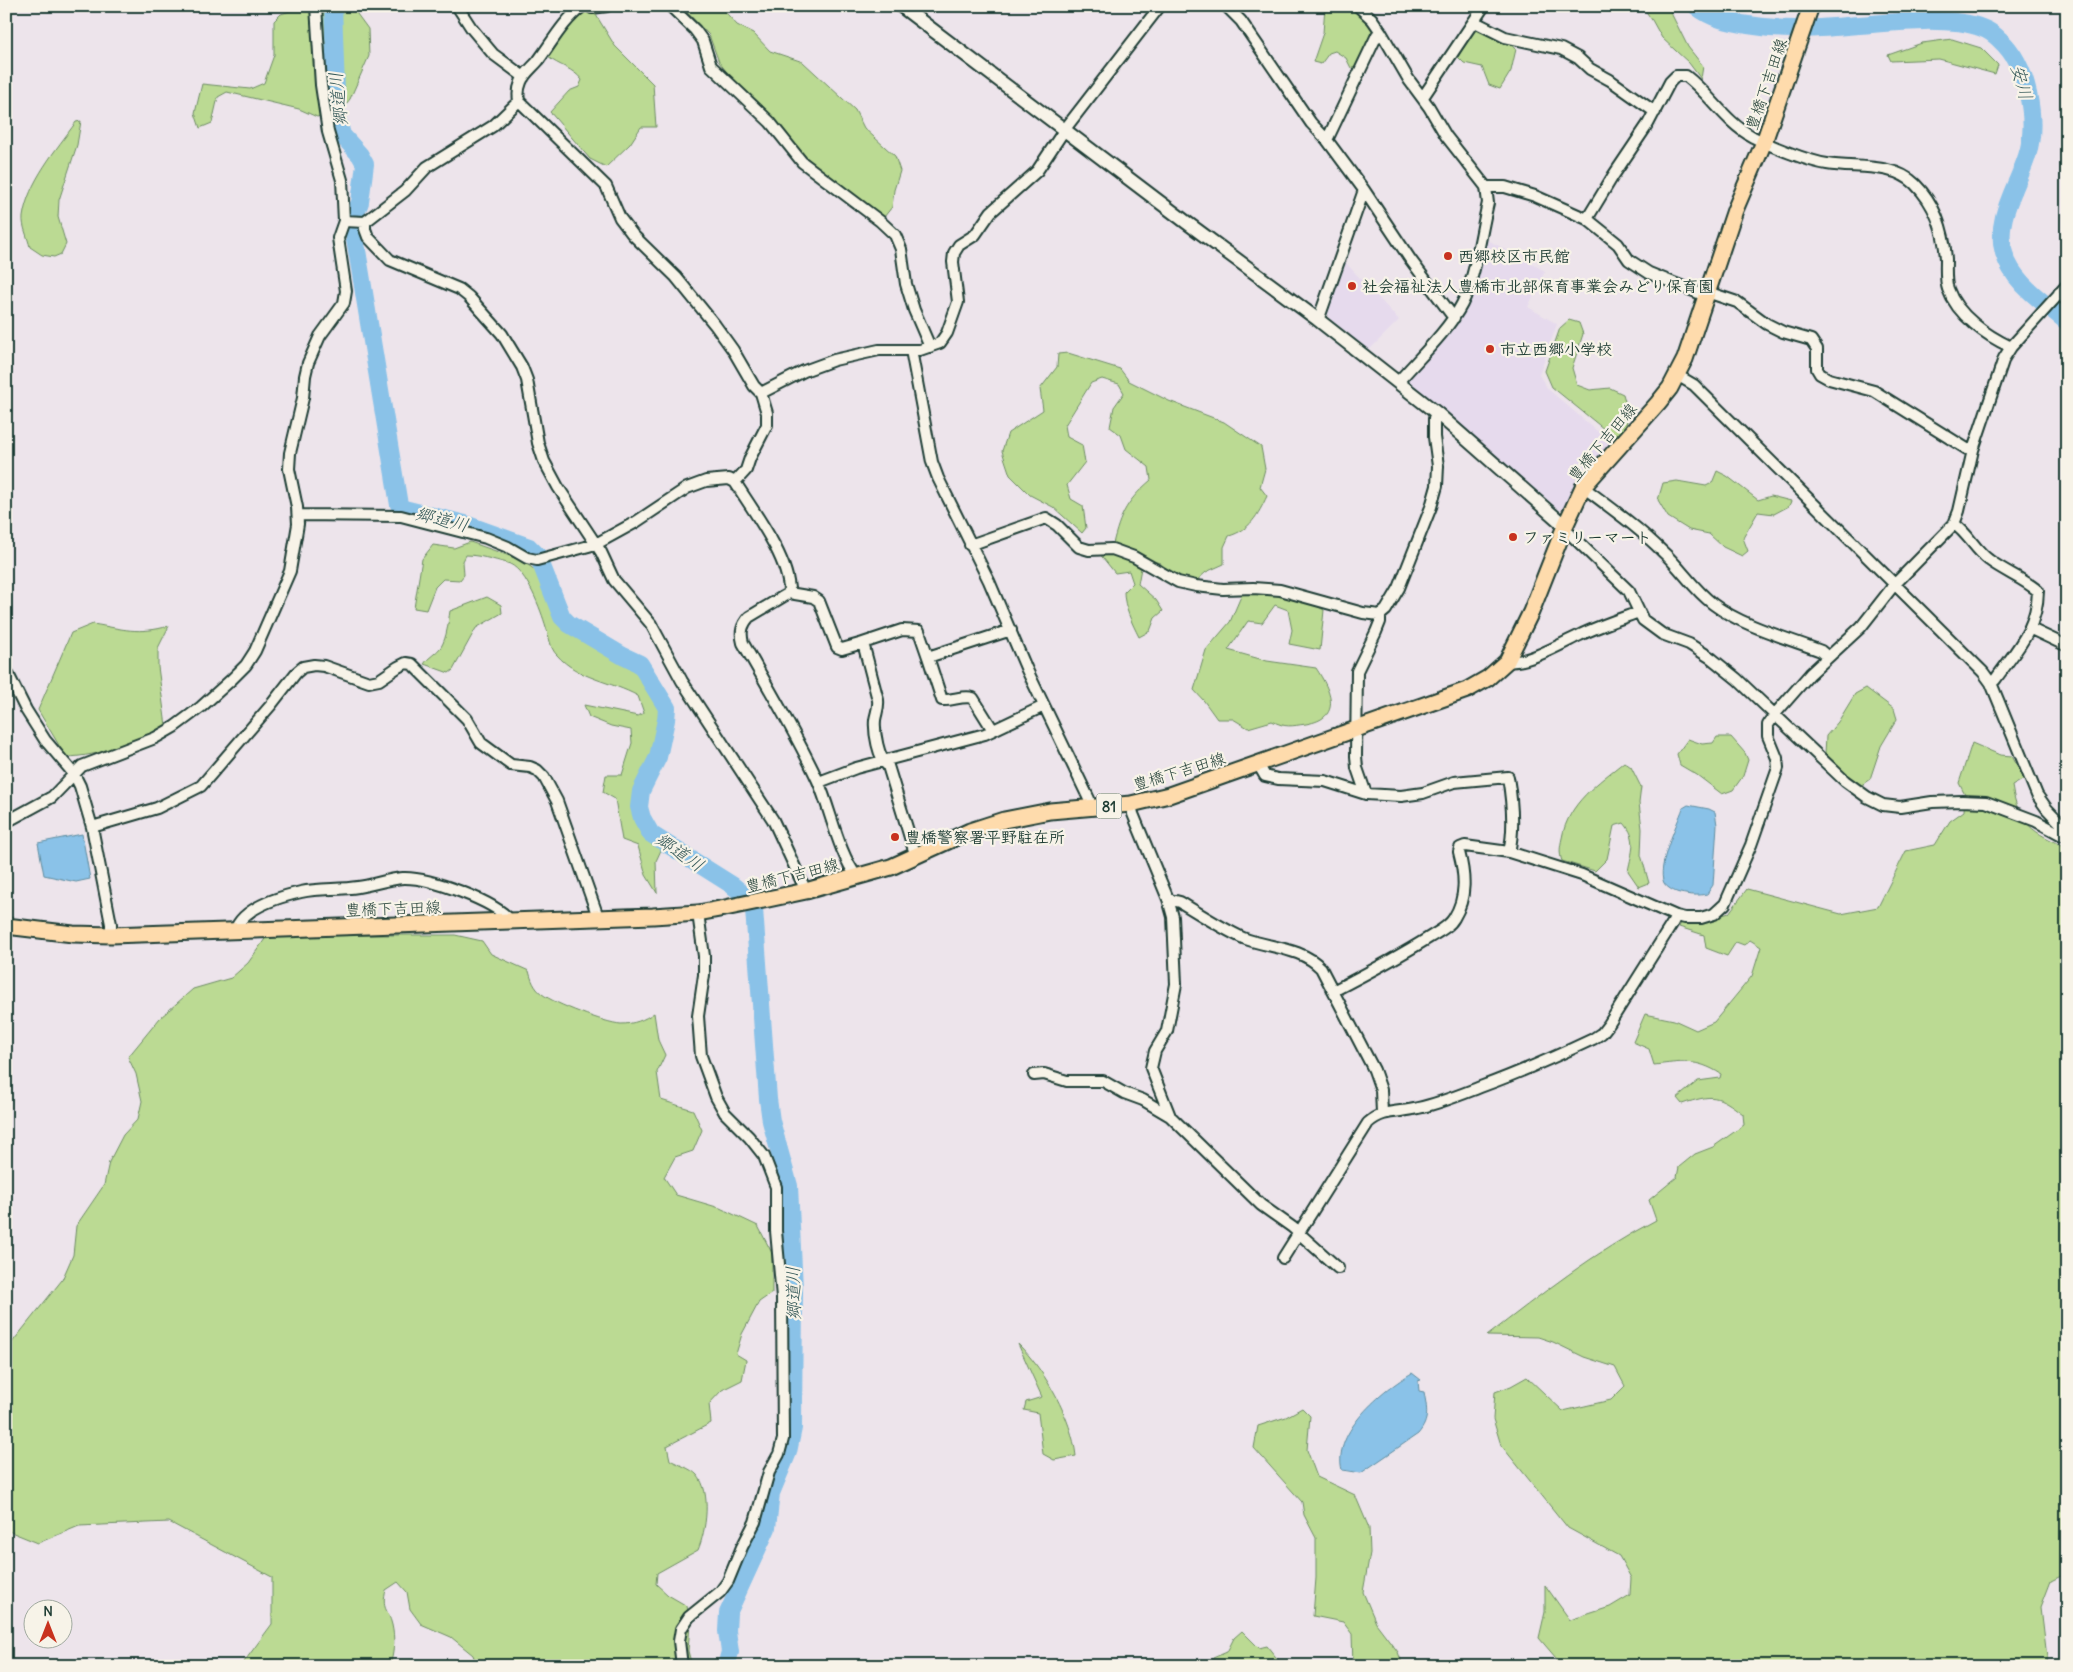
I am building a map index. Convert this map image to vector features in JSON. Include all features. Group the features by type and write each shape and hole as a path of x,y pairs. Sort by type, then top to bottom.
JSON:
{"main road":[{"name":"豊橋下吉田線","path":"6,926 73,934 111,935 698,913 806,891 891,867 970,831 1004,820 1050,811 1131,804 1169,795 1467,690 1488,678 1507,661 1531,612 1565,526 1583,487 1658,403 1677,375 1685,359 1735,210 1764,142 1809,12"}],"street":[{"path":"6,822 52,797 82,766 155,738 200,708 246,665 255,651 290,571 298,515 290,476 290,453 303,398 308,363 320,336 344,303 346,280 338,238 346,221 342,180 328,132 322,85 316,6"},
{"path":"457,6 472,29 493,54 524,77"},
{"path":"584,6 559,30 539,60 524,77 520,84 519,101 559,141 596,174 606,186 620,218 633,235 676,277 715,325 734,350 754,386 761,393 767,413 767,425 746,470 735,482"},
{"path":"588,6 592,8 607,6"},
{"path":"670,6 695,30 703,42 711,66 770,122 802,162 880,221 895,235 902,249 906,284 914,310 930,347"},
{"path":"902,6 1317,319 1438,414 1565,526 1568,533 1629,591 1643,620 1662,634 1689,644 1738,679 1844,781 1867,798 1883,805 1900,807 1932,802 1986,802 2036,821 2062,835 2067,834"},
{"path":"761,393 804,371 834,360 871,351 910,350 930,347 940,343 947,333 958,302 953,262 954,253 959,245 974,235 990,212 1031,178 1065,129 1160,6"},
{"path":"1226,6 1241,21 1311,123 1327,140 1364,190 1454,318"},
{"path":"1358,6 1372,19 1446,136 1486,188 1488,203 1468,288 1454,318 1398,382"},
{"path":"1423,97 1484,6"},
{"path":"1475,22 1504,37 1561,49 1578,58 1590,69 1610,80 1655,112"},
{"path":"1327,140 1377,35 1381,32"},
{"path":"1587,219 1655,112 1670,82 1676,76 1686,76 1730,122 1764,142 1826,164 1873,167 1891,171 1913,182 1937,215 1945,245 1947,288 1953,300 1969,320 2002,343 2011,346"},
{"path":"346,221 363,222 405,191 427,167 493,126 519,101"},
{"path":"1486,188 1505,187 1528,193 1587,219 1618,244 1629,260 1648,273 1706,294 1737,302 1767,324 1783,332 1811,340 1817,349 1817,369 1820,374 1829,379 1874,391 1967,449 1973,450"},
{"path":"1317,319 1340,263 1364,190"},
{"path":"363,222 368,237 390,260 459,289 498,330 522,367 527,380 538,443 544,461 596,544 614,580 651,624 682,681 773,820 806,891"},
{"path":"1333,991 1403,954 1452,922 1460,907 1463,894 1464,880 1459,852 1460,848 1464,846 1509,852 1582,875 1676,916 1701,918 1714,914 1724,904 1751,845 1778,768 1777,758 1768,736 1768,724 1810,674 1861,627 1894,585 1954,524 1959,512 1973,450 2004,358 2011,346 2038,316 2060,298 2067,284"},
{"path":"910,350 932,462 950,506 1011,630 1044,706 1089,799 1089,808"},
{"path":"1677,375 1694,385 1983,672 1991,682 2037,795 2046,810 2067,830"},
{"path":"970,545 1046,518 1057,525 1080,547 1089,550 1112,549 1134,557 1178,582 1223,589 1253,588 1280,590 1373,616 1380,615 1386,610 1399,588 1431,507 1437,486 1438,466 1434,437 1434,418 1438,414"},
{"path":"298,515 401,516 486,538 508,547 527,558 540,560 596,544 636,522 687,488 712,480 729,479 735,482 784,566 789,582 789,593"},
{"path":"1583,487 1630,522 1655,544 1713,605 1751,624 1821,651 1828,657"},
{"path":"1954,524 1961,528 1979,551 1990,561 2029,583 2038,591 2038,604 2031,629 1991,682"},
{"path":"857,877 842,849 834,822 818,782 784,712 756,666 741,636 744,622 789,593 813,597 819,601 837,647 842,649 902,630 919,630 942,700 968,696 973,698 993,730"},
{"path":"1507,661 1514,662 1549,650 1581,634 1639,612"},
{"path":"1366,794 1357,768 1357,671 1376,632 1380,622 1380,615"},
{"path":"2031,629 2067,646"},
{"path":"928,657 1011,630"},
{"path":"863,643 878,700 879,709 875,725 883,762 888,766 916,857"},
{"path":"92,826 157,808 201,786 271,706 296,672 303,667 324,666 369,682 379,680 398,667 412,664 467,719 481,743 511,766 530,767 537,770 544,777 558,801 596,910 597,918"},
{"path":"6,670 26,710 45,740 74,774 80,786 92,826 111,924 111,935"},
{"path":"818,782 856,768 946,743 960,741 993,730 1044,706"},
{"path":"1258,764 1265,776 1278,779 1325,781 1366,794 1414,795 1454,782 1508,777 1512,799 1511,844 1509,852"},
{"path":"1131,804 1133,814 1168,899 1173,917 1176,984 1167,1031 1155,1051 1151,1068 1170,1116"},
{"path":"235,931 238,921 248,912 301,892 358,887 403,878 458,890 483,900 507,916 511,921"},
{"path":"1168,899 1180,902 1242,937 1301,954 1313,960 1321,968 1374,1070 1380,1090 1382,1113"},
{"path":"682,1666 679,1641 681,1628 689,1617 720,1592 728,1580 755,1522 769,1472 779,1454 783,1439 782,1297 776,1231 776,1187 764,1156 749,1137 725,1113 716,1098 701,1056 698,1016 704,975 704,956 698,913"},
{"path":"1282,1258 1368,1123 1382,1113 1416,1109 1446,1101 1534,1066 1602,1033 1676,916"},
{"path":"1034,1075 1044,1074 1066,1081 1103,1081 1124,1093 1143,1100 1170,1116 1223,1170 1261,1205 1292,1227 1338,1268"}],"shaded area":[{"name":"市立西郷小学校","path":"1484,238 1545,271 1528,307 1557,324 1539,375 1548,389 1611,443 1581,480 1563,510 1558,509 1475,437 1407,382 1408,376 1458,319"},
{"name":"社会福祉法人豊橋市北部保育事業会みどり保育園","path":"1344,261 1399,320 1369,350 1329,318 1327,312"}],"green space":[{"path":"305,6 355,6 357,14 368,29 369,56 350,99 342,109 317,117 299,109 227,92 218,97 212,123 200,128 195,113 202,84 250,89 264,83 274,55 274,21 281,14"},
{"path":"681,6 720,6 737,25 753,33 770,51 803,62 855,110 864,128 895,156 900,171 894,190 892,207 884,217 867,206 807,158 768,112 733,80 719,62 709,35"},
{"path":"1325,6 1354,10 1374,30 1372,40 1357,67 1351,68 1346,58 1335,51 1329,53 1321,64 1313,62 1323,33"},
{"path":"1642,6 1666,6 1669,9 1688,47 1703,66 1701,79 1689,63 1662,38"},
{"path":"582,11 596,15 615,46 653,84 656,127 641,127 630,144 606,167 590,159 550,112 569,91 579,87 582,80 548,57 563,27"},
{"path":"1478,28 1510,42 1516,49 1511,71 1500,89 1489,85 1482,67 1464,63 1458,57 1473,29"},
{"path":"1952,39 1981,48 1998,65 1995,74 1939,59 1891,61 1888,55 1922,43"},
{"path":"81,121 77,145 59,200 58,217 66,244 61,254 54,257 42,255 30,247 24,228 23,217 26,204 44,167 76,122"},
{"path":"1569,320 1579,323 1583,334 1572,368 1577,385 1590,390 1610,388 1623,394 1629,415 1623,434 1615,438 1552,387 1545,371 1560,328"},
{"path":"1068,353 1120,369 1129,381 1169,401 1224,422 1261,447 1265,469 1260,487 1267,496 1248,526 1229,536 1224,547 1224,564 1206,572 1195,582 1174,576 1160,563 1149,560 1141,568 1138,584 1156,600 1163,611 1155,618 1150,631 1139,637 1124,598 1124,592 1133,583 1129,571 1115,573 1099,553 1111,552 1124,512 1134,496 1151,480 1149,467 1126,449 1121,435 1110,427 1114,407 1124,393 1119,384 1102,379 1091,383 1065,425 1067,437 1082,445 1085,462 1067,485 1071,499 1083,506 1086,528 1082,533 1053,507 1030,495 1010,475 1002,451 1008,433 1043,410 1040,389 1057,367 1058,354"},
{"path":"1717,471 1727,476 1758,500 1771,496 1791,501 1789,506 1774,514 1758,512 1743,538 1748,551 1742,556 1723,547 1709,534 1689,530 1668,517 1658,500 1663,483 1677,481 1706,486 1712,483"},
{"path":"470,542 521,560 538,572 558,617 569,633 628,664 649,685 657,697 660,720 653,757 637,792 634,809 641,829 662,848 656,861 657,893 646,875 638,846 622,840 615,799 603,792 606,775 622,775 632,743 631,730 611,726 589,717 584,705 638,716 644,713 638,696 585,675 565,663 557,655 551,646 544,620 528,583 516,568 510,564 466,555 463,561 464,575 460,580 443,579 435,587 426,610 414,608 422,559 433,545 454,548"},
{"path":"1242,594 1294,598 1324,610 1320,650 1289,644 1292,630 1288,610 1275,605 1262,623 1248,621 1228,650 1267,661 1316,668 1326,686 1330,702 1329,710 1318,721 1285,726 1272,721 1248,728 1233,719 1217,719 1194,690 1206,650 1230,622"},
{"path":"487,597 501,605 502,613 476,628 453,670 449,673 424,664 443,643 450,611"},
{"path":"93,624 139,631 169,626 158,648 158,667 166,726 117,748 92,754 66,757 38,710 71,633"},
{"path":"1866,688 1894,709 1897,719 1881,746 1870,779 1860,786 1845,776 1825,753 1826,736 1838,722 1855,694"},
{"path":"1717,737 1731,737 1745,753 1748,760 1743,776 1733,790 1722,794 1680,765 1677,754 1688,739 1702,744 1713,743"},
{"path":"1972,743 2000,755 2012,756 2024,779 2012,786 2018,810 2029,826 2036,832 2067,847 2067,1573 2051,1581 2041,1607 2048,1666 1556,1666 1556,1658 1539,1638 1545,1612 1545,1585 1570,1620 1610,1607 1630,1595 1631,1578 1619,1556 1568,1528 1501,1445 1493,1419 1495,1392 1527,1377 1563,1411 1611,1400 1625,1386 1615,1367 1584,1357 1553,1342 1538,1337 1487,1336 1548,1289 1590,1260 1633,1232 1656,1220 1649,1200 1677,1177 1679,1167 1695,1154 1713,1147 1744,1125 1743,1114 1720,1099 1708,1097 1682,1104 1677,1098 1698,1081 1720,1078 1721,1074 1704,1065 1689,1062 1654,1065 1649,1049 1633,1042 1645,1014 1674,1020 1696,1030 1714,1022 1752,976 1761,947 1750,940 1744,945 1736,942 1727,956 1706,948 1704,935 1679,927 1682,921 1704,921 1729,913 1747,889 1841,914 1878,907 1906,851 1935,845 1950,821 1964,811 1965,795 1959,783"},
{"path":"1624,762 1631,767 1641,787 1639,803 1642,829 1641,855 1649,883 1639,887 1628,871 1633,846 1631,834 1624,823 1614,826 1607,859 1595,871 1562,861 1560,855 1565,826 1577,804"},
{"path":"455,935 482,941 491,954 529,971 539,992 568,1008 592,1017 621,1024 639,1021 654,1013 658,1040 665,1055 657,1072 661,1100 693,1110 702,1130 693,1151 675,1157 664,1177 676,1195 720,1208 758,1226 772,1253 772,1293 759,1302 742,1334 736,1354 746,1360 742,1380 722,1390 709,1404 711,1423 667,1446 670,1460 695,1473 702,1482 705,1491 705,1522 698,1550 657,1573 656,1584 668,1595 687,1606 690,1624 688,1651 692,1666 477,1666 473,1655 451,1637 421,1624 410,1609 407,1592 398,1582 386,1590 384,1602 393,1630 394,1644 391,1662 384,1666 238,1666 244,1662 272,1624 272,1577 169,1522 79,1526 38,1543 6,1530 6,1350 62,1280 73,1255 76,1226 104,1185 109,1162 123,1135 138,1119 142,1101 136,1074 128,1057 160,1018 193,989 231,978 248,963 267,936"},
{"path":"1018,1344 1038,1367 1056,1396 1069,1427 1076,1456 1054,1460 1043,1454 1038,1413 1024,1410 1026,1402 1042,1397"},
{"path":"1302,1408 1310,1416 1307,1450 1317,1477 1355,1495 1369,1528 1370,1553 1363,1592 1376,1623 1398,1652 1403,1666 1353,1666 1352,1634 1343,1622 1313,1616 1316,1578 1316,1538 1304,1515 1302,1502 1254,1448 1258,1426 1286,1417"},
{"path":"1242,1631 1259,1648 1267,1646 1283,1666 1213,1666 1213,1658 1227,1652 1234,1638"}],"water":[{"path":"1688,805 1715,812 1717,825 1713,885 1707,894 1694,895 1676,892 1665,885 1662,876 1668,846 1683,808"},
{"path":"82,834 90,879 76,882 44,875 38,843"},
{"path":"1412,1373 1421,1380 1418,1381 1419,1391 1424,1392 1427,1414 1422,1429 1418,1434 1361,1473 1342,1470 1341,1456 1345,1441 1352,1427 1374,1401"}],"waterway":[{"name":"郷道川","path":"333,6 337,117 342,135 360,155 365,164 360,202 354,218 354,232 399,505 404,509 465,524 529,547 538,556 562,617 569,624 640,664 667,708 658,757 641,791 639,807 642,818 651,834 732,885 744,895"},
{"name":"安川","path":"1696,6 1708,14 1721,19 1766,27 1802,29 1947,21 1982,28 2000,40 2018,64 2024,78 2031,111 2030,142 2027,156 2004,216 2002,228 2004,253 2014,274 2030,292 2067,322"},
{"name":"郷道川","path":"726,1666 730,1652 727,1631 728,1613 767,1528 771,1493 788,1452 793,1428 794,1289 789,1186 771,1121 768,1099 754,909"}],"place":[{"name":"西郷校区市民館","path":"1448,256"},
{"name":"社会福祉法人豊橋市北部保育事業会みどり保育園","path":"1352,286"},
{"name":"市立西郷小学校","path":"1490,349"},
{"name":"ファミリーマート","path":"1513,537"},
{"name":"豊橋警察署平野駐在所","path":"895,837"}]}
